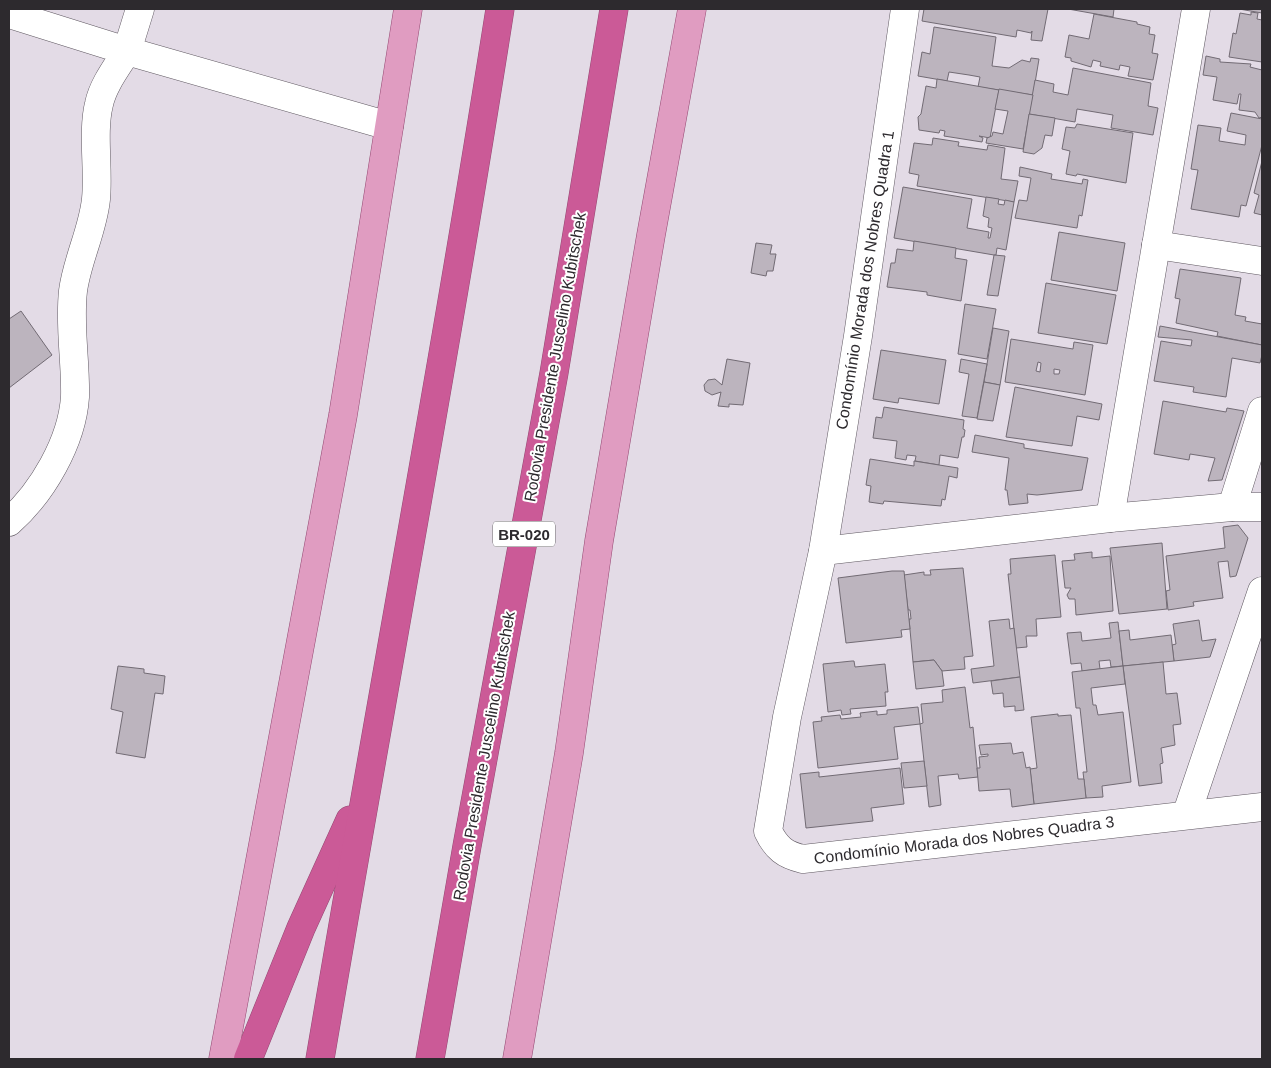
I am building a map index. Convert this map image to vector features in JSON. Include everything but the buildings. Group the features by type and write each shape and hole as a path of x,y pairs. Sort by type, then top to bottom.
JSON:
{"highway":[{"path":"320,1059 366,785 388,672 500,9"},
{"name":"Rodovia Presidente Juscelino Kubitschek","path":"430,1059 554,373 614,9"},
{"path":"248,1059 301,928 366,785"}],"main road":[{"path":"223,1059 343,415 408,9"},
{"path":"517,1059 569,753 603,522 692,9"}],"street":[{"path":"9,522 26,507 49,475 66,435 75,398 72,346 73,291 96,200 99,104 112,75 127,51 140,9"},
{"name":"Condomínio Morada dos Nobres Quadra 1","path":"823,551 859,326 905,9"},
{"path":"1110,518 1196,9"},
{"path":"9,14 127,51 389,126"},
{"path":"1156,245 1262,262"},
{"path":"1232,507 1262,411"},
{"path":"823,551 1110,518 1232,507 1262,507"},
{"name":"Condomínio Morada dos Nobres Quadra 3","path":"823,551 786,717 768,831 781,851 803,859 1262,807"},
{"path":"1187,814 1262,591"}]}
